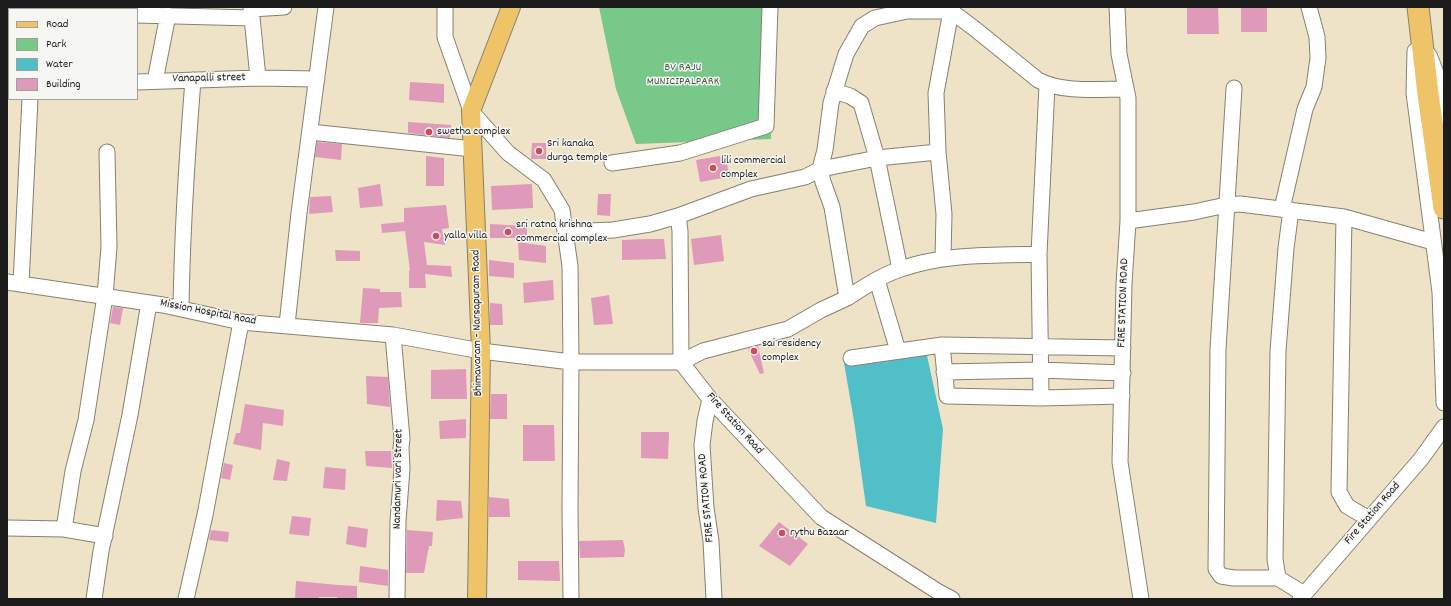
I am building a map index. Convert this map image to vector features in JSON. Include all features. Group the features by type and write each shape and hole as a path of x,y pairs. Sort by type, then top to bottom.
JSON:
{"highway":[{"path":"1417,7 1422,35 1428,94 1444,208"}],"main road":[{"name":"Bhimavaram - Narsapuram Road","path":"477,599 481,351 471,111 511,7"}],"street":[{"path":"8,7 8,14"},
{"path":"146,12 168,15 252,11 284,7"},
{"path":"287,326 326,7"},
{"path":"445,7 445,37 471,111 508,153 544,180 562,210 570,266 571,599"},
{"path":"612,163 680,154 766,126 770,7"},
{"name":"FIRE STATION ROAD","path":"1117,7 1119,54 1128,98 1128,221 1120,462 1141,599"},
{"path":"1278,578 1275,559 1278,351 1286,248 1286,210 1305,109 1314,87 1318,58 1317,37 1309,7"},
{"path":"1417,7 1414,93 1440,292 1444,403"},
{"path":"847,298 832,207 823,182 821,169 834,91 846,54 862,26 875,18 907,11 951,9 1038,80 1047,85 1079,89 1126,90"},
{"path":"943,258 944,214 938,152 936,93 951,9"},
{"name":"Vanapalli street","path":"138,82 258,78 252,11"},
{"path":"155,81 168,15"},
{"path":"1422,35 1438,78 1444,117"},
{"path":"258,78 317,79"},
{"path":"181,309 185,199 193,80"},
{"path":"1041,398 1039,254 1047,85"},
{"path":"1234,88 1218,349 1216,569 1221,576 1234,578 1278,578 1302,596"},
{"path":"834,91 850,96 861,103 877,158 900,269"},
{"path":"14,283 30,100"},
{"path":"310,132 473,149"},
{"path":"64,530 73,471 86,420 105,296 109,247 107,152"},
{"path":"566,232 613,230 650,224 678,216 751,189 805,177 821,169 877,158 938,152"},
{"path":"1128,221 1240,204 1344,217 1433,242"},
{"path":"678,216 680,231 681,362"},
{"path":"1344,217 1339,492 1347,506 1369,519"},
{"path":"481,351 571,362 681,362 703,352 788,329 820,310 847,298 877,280 900,269 943,258 1039,254"},
{"path":"877,280 898,351"},
{"name":"Mission Hospital Road","path":"14,283 149,303 242,322 393,335 481,351"},
{"path":"94,599 105,536 130,415 149,303"},
{"path":"186,599 205,515 242,322"},
{"name":"Nandamuri vari Street","path":"393,335 402,439 402,469 398,521 397,599"},
{"path":"852,358 942,345 1123,348"},
{"path":"942,345 947,396 1041,398 1122,396"},
{"name":"Fire Station Road","path":"681,362 710,399 821,517 952,599"},
{"path":"944,372 1040,370 1123,373"},
{"name":"FIRE STATION ROAD","path":"710,399 704,421 702,445 706,508 711,541 714,599"},
{"name":"Fire Station Road","path":"1302,596 1421,460 1444,427"},
{"path":"7,528 64,530 105,536"}],"green space":[{"name":"BV RAJU MUNICIPALPARK","path":"599,7 772,7 771,139 636,144 616,89"}],"water":[{"path":"926,351 943,429 936,523 866,506 844,363"}],"building":[{"path":"1187,7 1218,7 1219,34 1187,34"},
{"path":"1241,7 1267,7 1267,32 1241,32"},
{"path":"410,82 444,84 444,103 409,100"},
{"name":"swetha complex","path":"408,122 451,125 450,138 408,133"},
{"path":"317,142 342,144 341,160 315,157"},
{"name":"Sri kanaka durga temple","path":"532,143 546,143 546,159 531,159"},
{"name":"lili commercial complex","path":"726,155 729,177 700,182 696,160"},
{"path":"426,156 444,158 444,186 426,186"},
{"path":"380,184 383,206 360,208 358,188"},
{"path":"532,184 533,208 492,210 491,186"},
{"path":"598,194 611,194 610,216 597,215"},
{"path":"331,196 333,212 309,214 310,197"},
{"path":"446,205 449,228 442,229 445,245 424,242 427,265 451,266 452,277 425,274 426,288 409,288 409,270 410,271 405,231 382,233 381,224 404,222 404,208"},
{"name":"sri ratna krishna commercial complex","path":"490,224 527,226 527,238 490,238"},
{"path":"721,235 724,261 694,265 691,239"},
{"path":"664,239 666,259 622,260 622,240"},
{"path":"518,242 546,246 546,263 519,260"},
{"path":"335,250 360,251 360,261 336,261"},
{"path":"489,260 514,263 514,278 489,276"},
{"path":"553,280 554,300 524,303 523,283"},
{"path":"363,288 380,289 380,292 401,292 402,307 379,308 378,323 360,323"},
{"path":"609,295 613,324 594,325 591,298"},
{"path":"490,303 502,304 503,325 490,325"},
{"path":"113,307 123,308 120,325 110,323"},
{"path":"758,346 764,373 760,374 748,349"},
{"path":"466,369 467,399 431,399 431,370"},
{"path":"366,376 388,377 390,407 367,404"},
{"path":"491,394 507,394 507,419 490,419"},
{"path":"245,404 284,410 283,426 263,423 261,450 233,444 236,433 240,433"},
{"path":"466,419 466,438 440,439 439,421"},
{"path":"523,425 554,425 555,461 523,461"},
{"path":"641,432 669,432 668,459 641,458"},
{"path":"365,451 391,451 392,468 366,466"},
{"path":"277,459 290,462 287,481 273,480"},
{"path":"224,463 233,465 230,480 221,478"},
{"path":"325,467 346,469 345,490 323,488"},
{"path":"489,497 509,499 510,517 489,517"},
{"path":"437,500 461,501 463,518 436,521"},
{"path":"292,516 311,518 309,536 289,534"},
{"name":"rythu Bazaar","path":"779,522 808,544 790,566 759,546"},
{"path":"348,526 368,529 366,548 346,544"},
{"path":"211,530 229,532 228,542 209,540"},
{"path":"407,530 433,532 432,546 429,546 424,573 406,573"},
{"path":"623,540 625,550 624,557 580,558 579,541"},
{"path":"518,561 559,561 560,581 518,580"},
{"path":"360,566 388,570 388,586 359,582"},
{"path":"296,581 357,586 357,599 319,597 319,599 295,599"}],"place":[{"name":"swetha complex","path":"429,132"},
{"name":"Sri kanaka durga temple","path":"539,151"},
{"name":"lili commercial complex","path":"713,168"},
{"name":"sri ratna krishna commercial complex","path":"508,232"},
{"name":"yalla villa","path":"436,236"},
{"name":"sai residency complex","path":"754,351"},
{"name":"rythu Bazaar","path":"782,533"}]}
